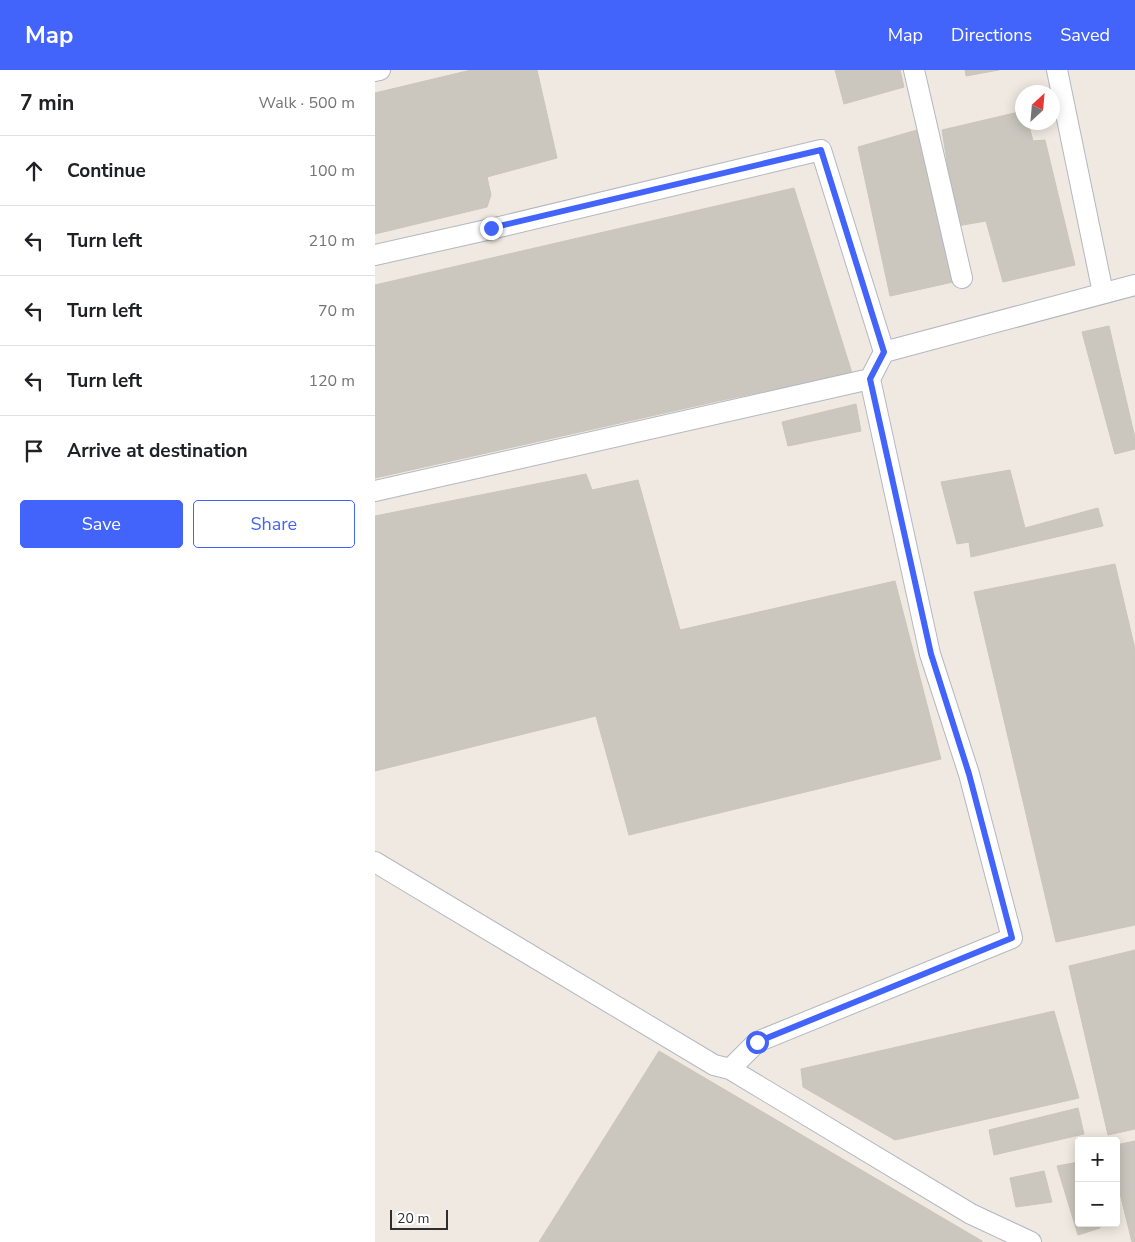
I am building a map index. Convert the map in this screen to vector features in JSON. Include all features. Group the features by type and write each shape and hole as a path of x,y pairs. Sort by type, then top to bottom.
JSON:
{"street":[{"path":"375,71 380,70"},
{"path":"914,70 962,278"},
{"path":"1057,70 1103,293"},
{"path":"375,254 821,150 884,352 870,379 931,654 969,774 1012,938 757,1042 730,1069"},
{"path":"884,352 1135,285"},
{"path":"375,492 870,379"},
{"path":"375,862 714,1065 730,1069 971,1214 1031,1242"}],"building":[{"path":"471,70 537,70 557,158 487,177 491,195 487,207 375,234 375,93"},
{"path":"835,70 900,70 904,87 844,104"},
{"path":"965,70 999,70 966,76"},
{"path":"1015,113 1015,130 1030,130 1033,141 1045,140 1075,265 1003,282 986,221 957,226 942,130"},
{"path":"917,130 953,282 890,296 858,147"},
{"path":"794,188 852,373 375,478 375,285"},
{"path":"1109,326 1135,438 1135,449 1115,454 1082,332"},
{"path":"856,404 861,431 788,446 782,422"},
{"path":"1010,470 1025,528 1098,508 1103,526 971,557 969,542 957,544 941,482"},
{"path":"586,474 592,490 638,480 680,630 895,581 941,759 629,835 596,716 375,771 375,516"},
{"path":"1115,564 1135,649 1135,925 1056,942 974,592"},
{"path":"1135,950 1135,1129 1108,1135 1069,966"},
{"path":"1054,1011 1079,1098 895,1140 803,1087 801,1069"},
{"path":"659,1051 982,1241 982,1242 539,1242"},
{"path":"1078,1108 1084,1134 994,1155 989,1130"},
{"path":"1135,1141 1135,1242 1132,1242 1120,1193 1120,1144"},
{"path":"1075,1163 1075,1225 1057,1166"},
{"path":"1044,1171 1052,1202 1016,1207 1010,1178"},
{"path":"1076,1227 1100,1227 1100,1228 1078,1235"}],"route":[{"path":"491,228 821,150 884,352 870,379 931,654 969,774 1012,938 757,1042"}]}
